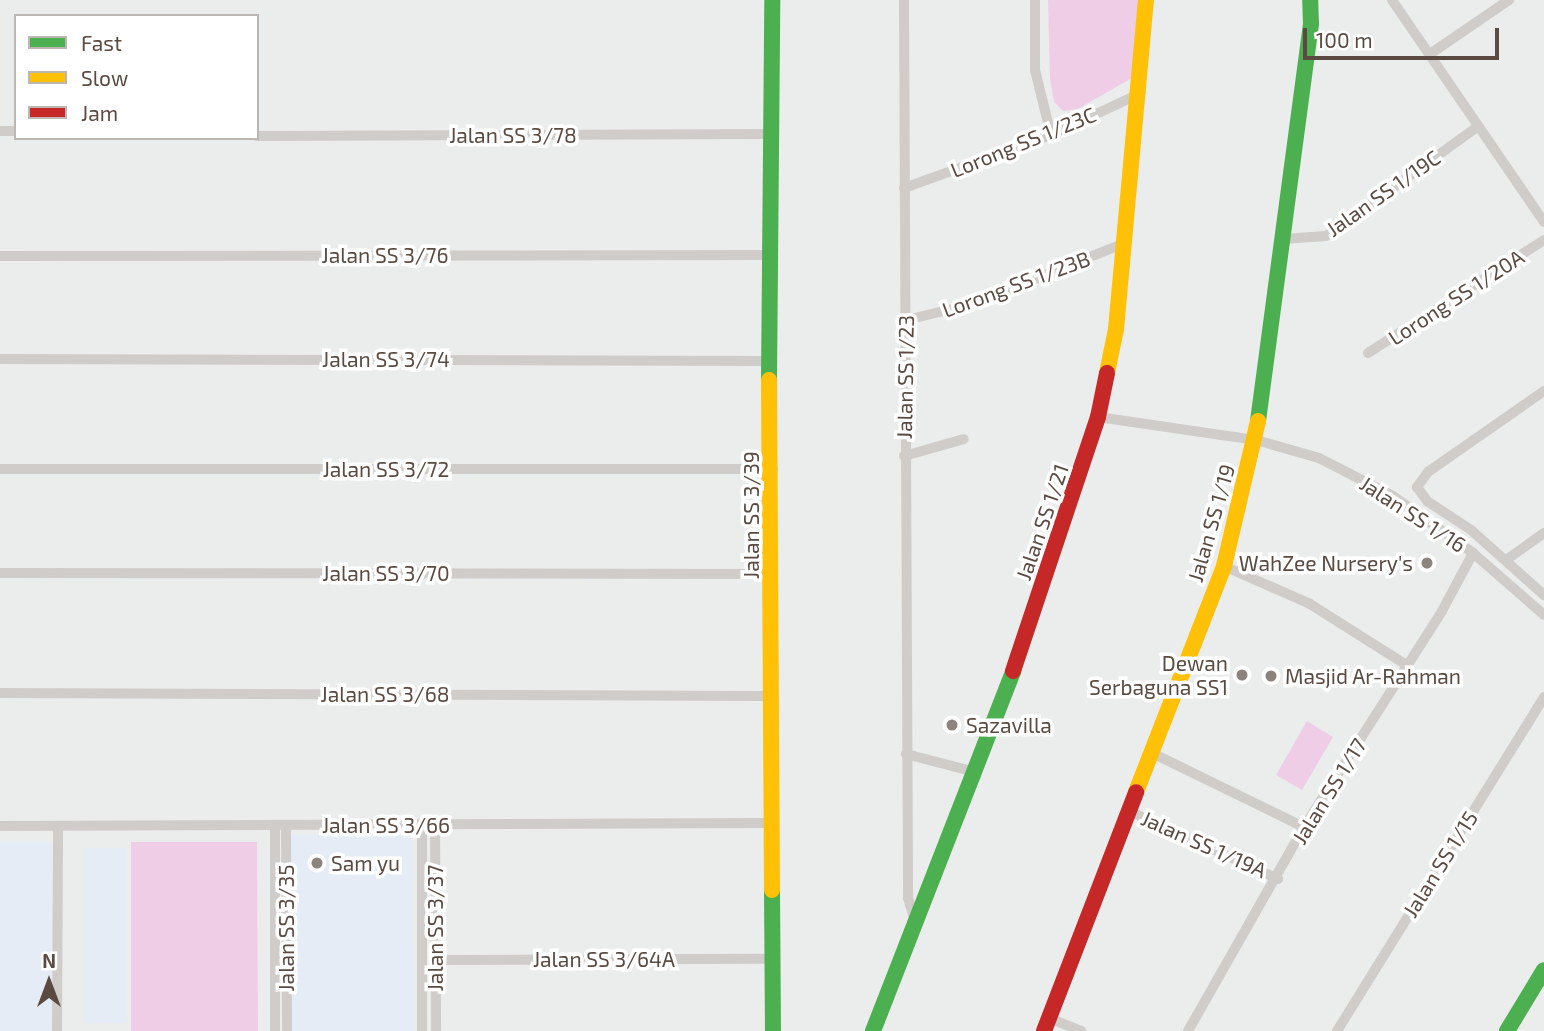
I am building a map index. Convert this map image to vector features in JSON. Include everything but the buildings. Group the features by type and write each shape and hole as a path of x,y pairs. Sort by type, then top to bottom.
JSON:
{"street":[{"name":"Jalan SS 3/39","path":"772,0 768,134 773,469 773,1031"},
{"name":"Jalan SS 1/23","path":"904,0 908,898 917,927"},
{"path":"1035,0 1035,70 1051,135"},
{"name":"Jalan SS 1/21","path":"873,1031 917,927 975,772 1098,417 1116,329 1141,93 1146,0"},
{"name":"Jalan SS 1/19","path":"1047,1025 1150,752 1224,566 1256,440 1272,290 1284,239 1311,24 1310,0"},
{"path":"1392,0 1430,54 1476,128 1544,222"},
{"path":"1430,54 1509,0"},
{"name":"Lorong SS 1/23C","path":"904,188 1051,135 1141,93"},
{"name":"Jalan SS 1/19C","path":"1284,239 1326,236 1476,128"},
{"name":"Jalan SS 3/78","path":"259,136 768,134"},
{"name":"Lorong SS 1/20A","path":"1368,353 1544,240"},
{"name":"Lorong SS 1/23B","path":"906,320 986,300 1125,243"},
{"name":"Jalan SS 3/76","path":"0,256 771,255"},
{"name":"Jalan SS 3/74","path":"0,359 772,361"},
{"name":"Jalan SS 1/16","path":"1544,391 1428,472 1418,487 1427,501 1506,560 1544,595"},
{"name":"Jalan SS 1/16","path":"1098,417 1256,440 1319,458 1368,483 1473,553 1544,615"},
{"path":"904,456 964,439"},
{"name":"Jalan SS 3/72","path":"0,469 773,469"},
{"path":"1506,560 1544,533"},
{"name":"Jalan SS 1/17","path":"1188,1031 1278,878 1304,827 1408,666 1473,553"},
{"path":"1224,566 1310,604 1408,666"},
{"name":"Jalan SS 3/70","path":"0,573 771,574"},
{"name":"Jalan SS 3/68","path":"0,693 771,696"},
{"name":"Jalan SS 1/15","path":"1337,1031 1544,697"},
{"path":"1150,752 1304,827"},
{"path":"906,754 975,772"},
{"name":"Jalan SS 1/19A","path":"1129,811 1278,878"},
{"name":"Jalan SS 3/66","path":"0,826 772,823"},
{"name":"Jalan SS 3/37","path":"422,824 422,1031"},
{"name":"Jalan SS 3/37","path":"435,824 436,1031"},
{"name":"Jalan SS 3/35","path":"275,1031 280,825"},
{"name":"Jalan SS 3/35","path":"280,825 286,1031"},
{"path":"57,1031 58,826"},
{"name":"Jalan SS 3/64A","path":"435,960 773,959"},
{"path":"1507,1031 1544,970"},
{"path":"1047,1025 1081,1031"}],"shaded area":[{"path":"1048,0 1139,0 1132,78 1078,109 1063,111 1054,102 1050,79"},
{"path":"1307,721 1333,737 1302,790 1276,775"},
{"path":"412,834 413,1031 290,1031 289,835"},
{"path":"0,842 52,842 53,1031 0,1031"},
{"path":"131,842 257,842 258,1031 131,1031"},
{"path":"85,848 127,848 127,1023 85,1023"}],"traffic: fast":[{"path":"769,380 772,0"},
{"path":"1258,421 1311,24 1310,0"},
{"path":"873,1031 1013,671"},
{"path":"772,890 773,1031"},
{"path":"1507,1031 1544,970"}],"traffic: slow":[{"path":"1107,373 1116,329 1146,0"},
{"path":"769,380 772,890"},
{"path":"1136,792 1224,566 1258,421"}],"traffic: jam":[{"path":"1013,671 1098,417 1107,373"},
{"path":"1044,1031 1136,792"}],"place":[{"name":"WahZee Nursery's","path":"1427,563"},
{"name":"Dewan Serbaguna SS1","path":"1242,675"},
{"name":"Masjid Ar-Rahman","path":"1271,676"},
{"name":"Sazavilla","path":"952,725"},
{"name":"Sam yu","path":"317,863"}]}
